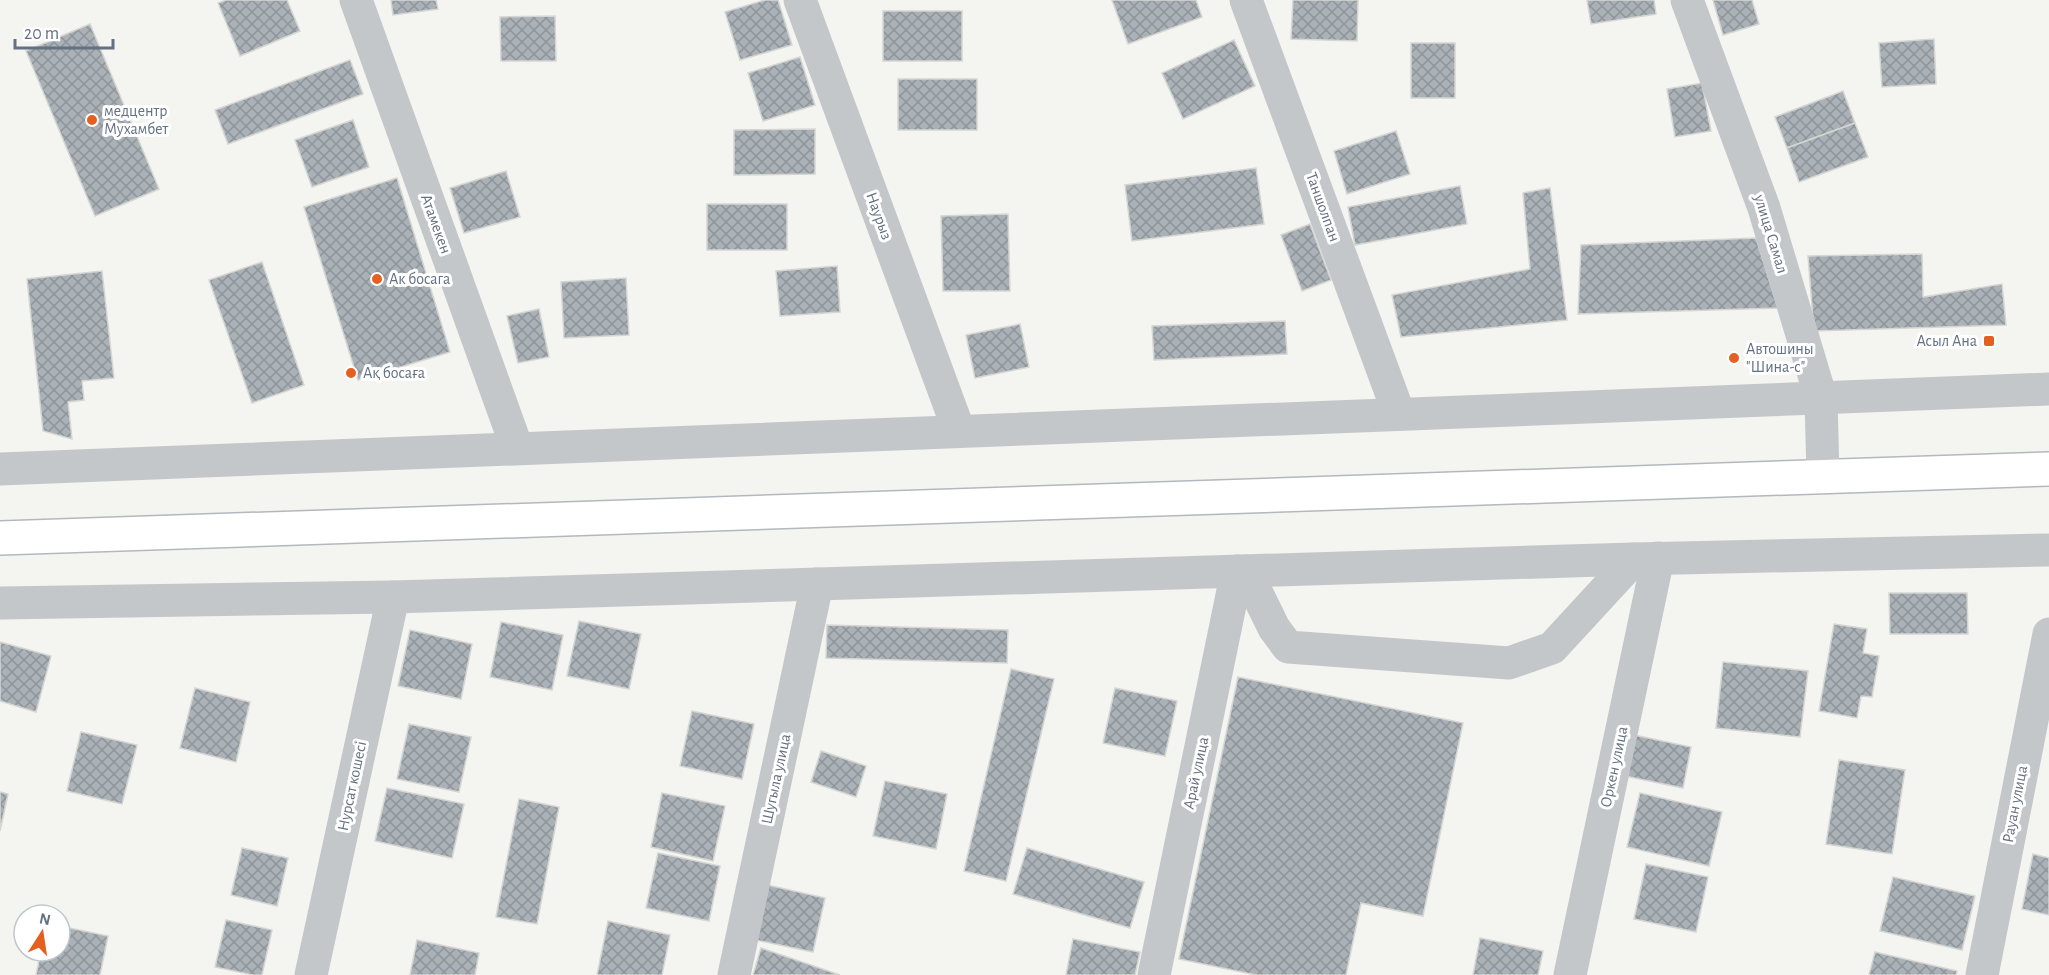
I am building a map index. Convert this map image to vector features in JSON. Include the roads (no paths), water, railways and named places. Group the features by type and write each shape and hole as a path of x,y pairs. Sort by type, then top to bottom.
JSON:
{"main road":[{"path":"0,538 2049,469"}],"street":[{"name":"Атамекен","path":"356,0 517,448"},
{"name":"Наурыз","path":"800,0 959,431"},
{"name":"Таншолпан","path":"1246,0 1399,414"},
{"name":"улица Самал","path":"1687,0 1764,208 1821,398 1822,477"},
{"path":"0,469 2049,389"},
{"path":"0,603 393,597 1646,559 2049,550"},
{"path":"1242,571 1274,628 1288,647 1509,663 1552,648 1646,559"},
{"name":"Оркен улица","path":"1570,975 1646,559"},
{"name":"Арай улица","path":"1154,975 1242,571"},
{"name":"Шугыла улица","path":"734,975 817,584"},
{"name":"Нурсат кошесi","path":"311,975 393,597"},
{"name":"Рауан улица","path":"1982,975 2049,634"}],"place":[{"name":"медцентр Мухамбет","path":"92,120"},
{"name":"Ак босага","path":"377,279"},
{"name":"Асыл Ана","path":"1989,341"},
{"name":"Автошины \"Шина-с\"","path":"1734,358"},
{"name":"Ақ босаға","path":"351,373"}]}
